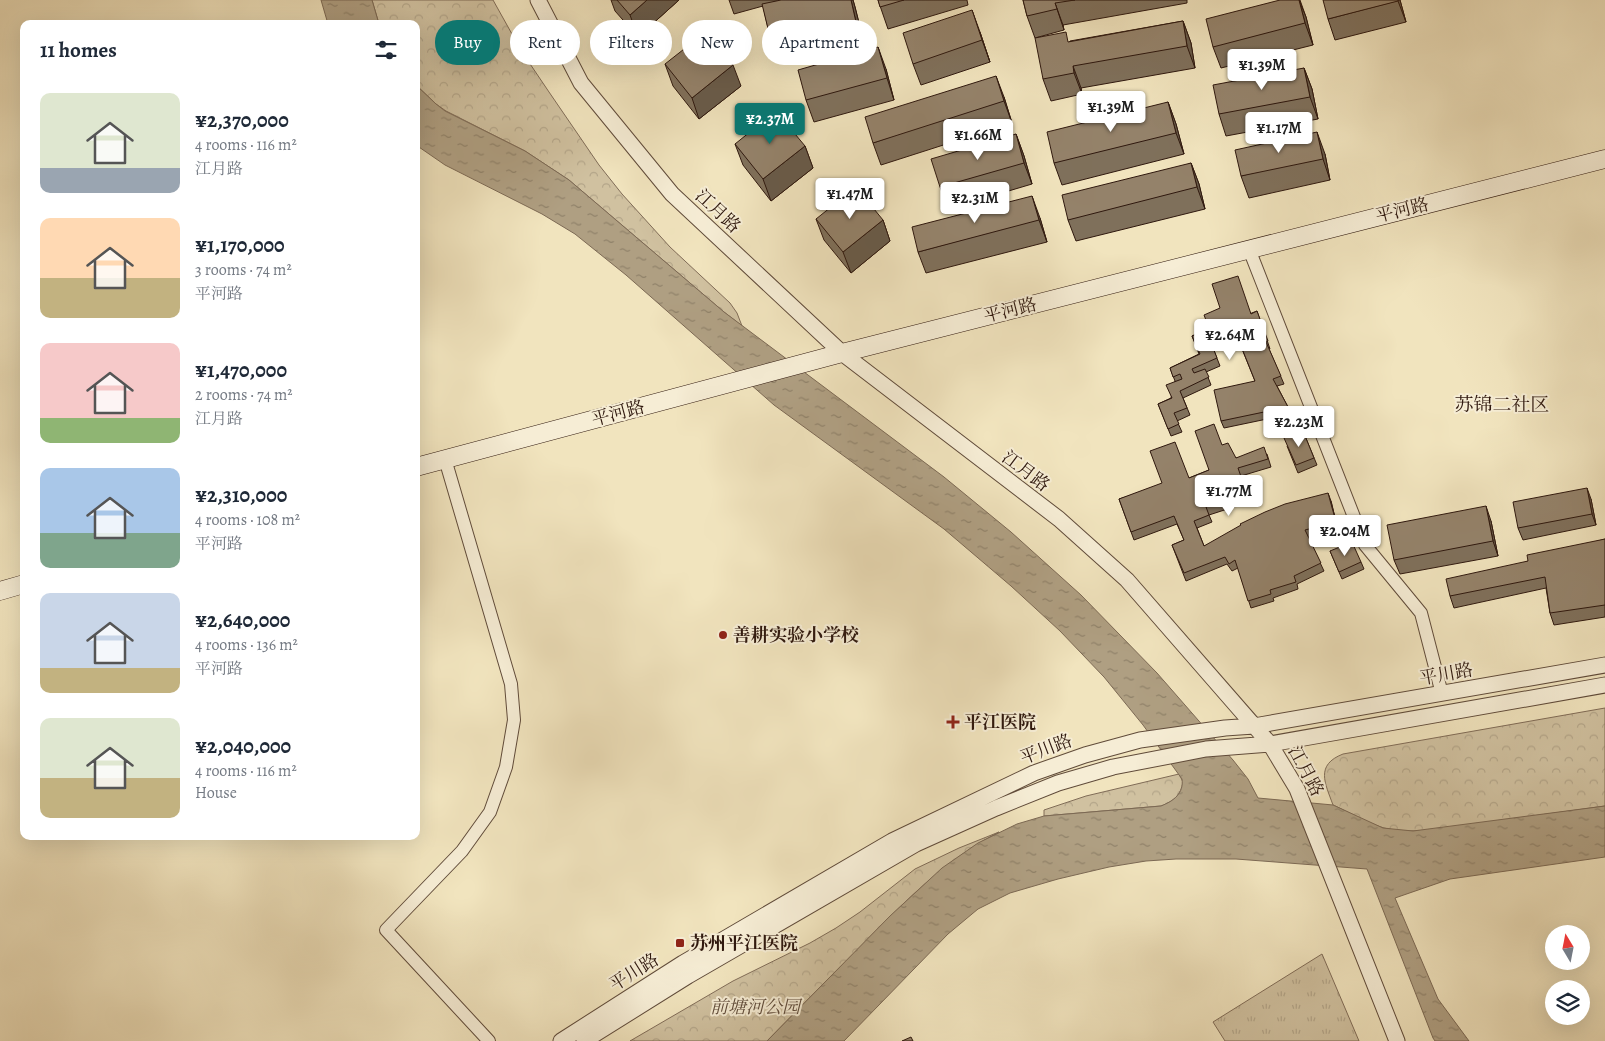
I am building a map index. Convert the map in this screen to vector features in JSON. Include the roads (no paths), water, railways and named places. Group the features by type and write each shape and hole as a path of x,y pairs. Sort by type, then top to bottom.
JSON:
{"main road":[{"name":"平河路","path":"420,467 842,352 1605,159"},
{"path":"0,591 20,585"}],"street":[{"name":"江月路","path":"538,0 581,83 672,194 842,352 1059,519 1127,580 1270,744 1297,788 1397,1041"},
{"path":"1249,249 1365,545 1421,613 1442,694"},
{"path":"446,459 510,684 514,720 506,767 490,812 462,851 386,930 489,1041"},
{"name":"平川路","path":"561,1041 683,963 892,841 1034,773 1085,755 1140,740 1225,728 1254,726 1605,665"},
{"name":"平川路","path":"584,1041 688,976 916,844 996,808 1058,784 1113,767 1206,748 1270,744 1605,685"}],"water":[{"path":"321,0 372,0 378,20 327,20"},
{"path":"420,89 445,111 525,151 569,180 724,312 944,477 1011,532 1081,595 1157,673 1233,760 1248,779 1258,798 1333,805 1383,828 1413,831 1605,806 1605,857 1450,879 1395,898 1438,999 1469,1041 1435,1041 1433,1038 1367,869 1236,859 1176,859 1146,861 1109,867 1010,893 978,909 948,934 844,1041 767,1041 890,916 942,868 978,843 1017,824 1044,816 1161,806 1177,796 1180,792 1182,779 1143,725 1104,677 1060,631 944,529 774,405 626,275 575,234 542,214 445,165 420,148"}],"place":[{"name":"善耕实验小学校","path":"723,635"},
{"name":"平江医院","path":"953,722"},
{"name":"苏州平江医院","path":"680,943"}],"district":[{"name":"苏锦二社区","path":"1502,405"}],"park label":[{"name":"前塘河公园","path":"755,1007"}]}
